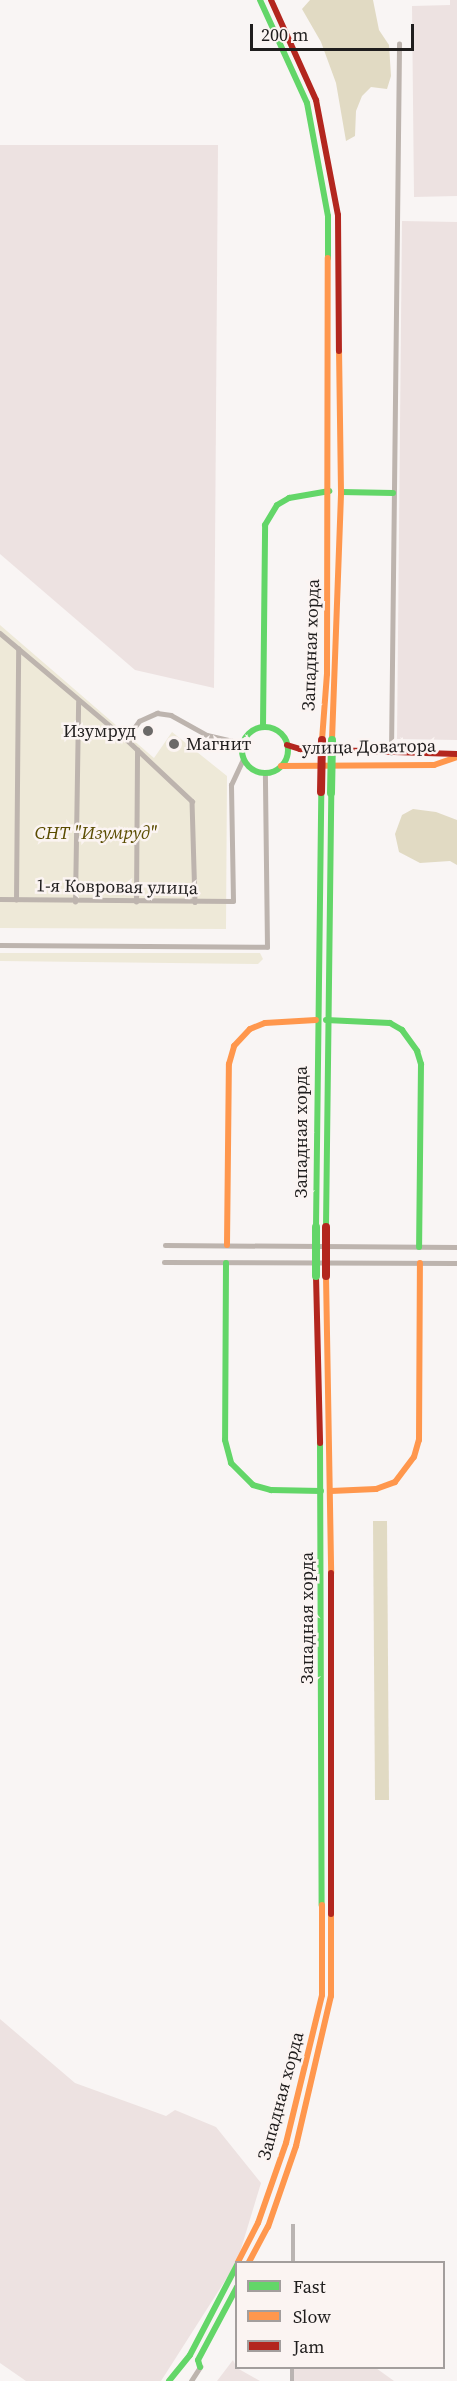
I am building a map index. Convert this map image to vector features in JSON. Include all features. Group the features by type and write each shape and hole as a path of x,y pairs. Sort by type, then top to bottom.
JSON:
{"main road":[{"name":"Западная хорда","path":"239,2261 258,2223 286,2143 322,1995 321,1491 316,1276 316,1020 322,740 327,674 329,491 325,184 307,103 260,0"},
{"name":"Западная хорда","path":"250,2261 268,2227 296,2146 332,1996 331,1491 326,1276 326,1020 332,740 341,492 334,182 316,100 271,0"},
{"path":"263,727 262,539 266,525 277,506 289,498 329,491"},
{"path":"341,492 393,493"},
{"path":"263,727 276,730 287,745 281,766 265,773 250,768 243,759 243,743 249,733 263,727"},
{"name":"улица Доватора","path":"287,745 391,753 457,755"},
{"name":"улица Доватора","path":"281,766 296,763 434,765 457,755"},
{"path":"227,1245 229,1064 234,1046 250,1029 265,1023 316,1020"},
{"path":"326,1020 390,1023 402,1030 417,1051 421,1064 419,1247"},
{"path":"226,1263 225,1440 231,1463 252,1485 271,1490 321,1491"},
{"path":"331,1491 376,1489 395,1482 407,1471 414,1457 419,1440 420,1263"},
{"name":"Западная хорда","path":"169,2381 190,2355 235,2268"},
{"path":"199,2363 235,2291"}],"street":[{"path":"391,753 399,44"},
{"path":"0,633 78,702 126,739 192,801 195,902"},
{"path":"16,900 18,649"},
{"path":"75,902 78,702"},
{"path":"126,739 139,721 157,713 182,720 198,732 243,743"},
{"path":"136,902 137,750"},
{"name":"1-я Ковровая улица","path":"0,899 75,902 233,901 231,785 243,759"},
{"path":"0,945 267,947 265,773"},
{"path":"165,1245 457,1247"},
{"path":"164,1262 457,1263"},
{"path":"191,2381 199,2363"}],"shaded area":[{"path":"310,0 373,0 379,30 389,45 391,76 387,89 371,87 362,96 356,111 355,136 346,141 336,83 321,42 302,9"},
{"path":"450,0 457,0 457,196 414,197 412,6 450,5"},
{"path":"0,145 218,145 214,688 135,670 0,554"},
{"path":"402,221 457,222 457,740 397,739"},
{"path":"413,809 436,812 457,820 457,865 450,861 420,863 399,852 395,834 402,815"},
{"path":"373,1521 387,1521 389,1800 375,1800"},
{"path":"0,2019 75,2083 166,2116 175,2110 216,2127 261,2183 237,2261 235,2261 235,2265 161,2381 26,2381 0,2363"},
{"path":"233,2360 235,2369 260,2381 217,2381"},
{"path":"292,2369 377,2369 394,2381 292,2381"}],"green space":[{"name":"СНТ \"Изумруд\"","path":"0,625 154,758 172,732 227,776 226,929 0,928"},
{"path":"0,953 260,953 263,959 258,964 0,961"}],"railway":[{"path":"293,2224 293,2261"},
{"path":"292,2369 292,2381"}],"traffic: fast":[{"path":"260,0 307,103 328,216 328,258"},
{"path":"263,727 265,525 277,505 289,498 329,491"},
{"path":"341,492 393,493"},
{"path":"265,727 281,734 288,750 281,766 265,773 249,766 242,750 249,734 265,727"},
{"path":"331,793 332,740"},
{"path":"316,1227 321,792"},
{"path":"326,1227 331,793"},
{"path":"326,1020 390,1023 402,1030 417,1051 421,1064 419,1247"},
{"path":"316,1227 316,1276"},
{"path":"226,1263 225,1440 231,1463 253,1485 271,1490 321,1491"},
{"path":"320,1443 322,1905"},
{"path":"169,2381 190,2355 235,2269"},
{"path":"200,2367 198,2360 235,2291"}],"traffic: slow":[{"path":"322,740 327,674 328,258"},
{"path":"332,740 341,492 339,351"},
{"path":"281,766 434,765 457,757"},
{"path":"227,1245 229,1064 234,1046 250,1029 265,1023 316,1020"},
{"path":"331,1491 376,1489 395,1482 414,1457 419,1440 420,1263"},
{"path":"326,1276 331,1573"},
{"path":"239,2261 258,2223 286,2143 322,1995 322,1905"},
{"path":"250,2261 268,2227 296,2146 331,1996 331,1914"}],"traffic: jam":[{"path":"271,0 316,100 338,215 339,351"},
{"path":"321,792 322,740"},
{"path":"287,745 300,749 457,754"},
{"path":"326,1227 326,1276"},
{"path":"316,1276 320,1443"},
{"path":"331,1573 331,1914"}],"place":[{"name":"Изумруд","path":"148,731"},
{"name":"Магнит","path":"174,744"}]}
